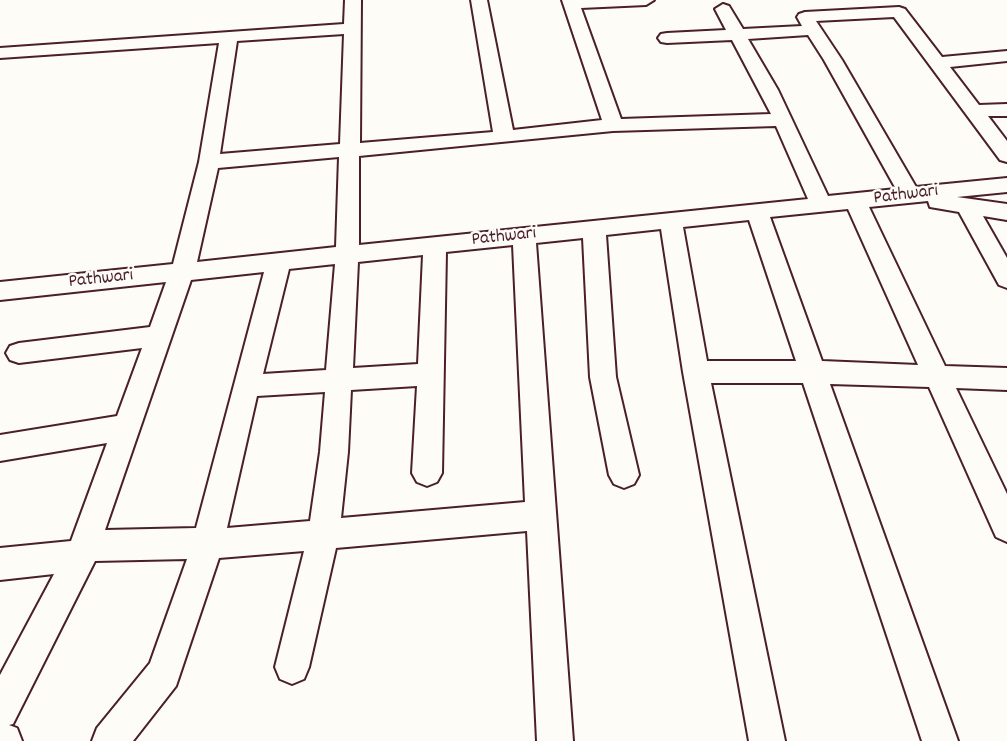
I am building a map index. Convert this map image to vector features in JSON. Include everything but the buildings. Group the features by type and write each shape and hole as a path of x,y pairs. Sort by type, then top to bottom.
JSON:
{"street":[{"path":"292,667 324,534 334,452 347,254 353,0"},
{"path":"478,0 504,137"},
{"path":"613,125 570,2 646,0"},
{"path":"723,10 769,90 821,204"},
{"path":"1005,150 972,111 900,12 805,17 833,60 903,196 1007,212"},
{"path":"0,53 352,28"},
{"path":"667,38 812,30"},
{"path":"0,711 83,551 182,272 190,248 209,162 229,36"},
{"path":"936,63 1007,56"},
{"path":"972,111 1007,110"},
{"path":"209,162 504,137 613,125 782,120"},
{"name":"Pathwari","path":"0,291 1007,185"},
{"path":"856,202 1007,527"},
{"path":"966,206 1007,278"},
{"path":"757,211 811,372 940,741"},
{"path":"671,219 696,372 767,741"},
{"path":"594,228 604,377 624,475"},
{"path":"524,236 555,741"},
{"path":"427,473 435,245"},
{"path":"110,741 164,674 208,544 246,386 279,261"},
{"path":"19,353 159,336"},
{"path":"696,372 811,372 1007,379"},
{"path":"246,386 431,374"},
{"path":"0,448 127,428"},
{"path":"0,564 83,551 208,544 540,514"}]}
